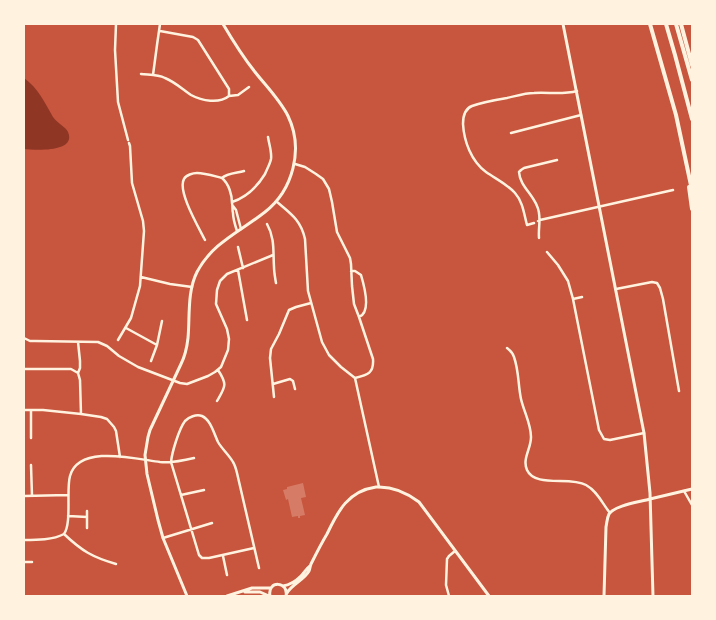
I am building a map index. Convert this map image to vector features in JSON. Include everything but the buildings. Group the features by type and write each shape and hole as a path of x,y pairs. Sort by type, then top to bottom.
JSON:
{"highway":[{"path":"650,24 676,115 692,190"},
{"path":"666,24 692,119"},
{"path":"676,24 692,80"},
{"path":"681,24 692,65"},
{"path":"687,164 692,209"}],"street":[{"path":"116,24 115,50 118,102 130,146 132,183 144,225 140,286 132,315 118,340"},
{"path":"153,75 160,24"},
{"path":"187,596 163,538 158,520 147,474 145,460 146,445 150,430 174,381 186,349 188,338 189,305 192,286 197,273 212,252 277,202 289,182 295,164 296,154 295,141 288,117 240,52 223,24"},
{"path":"563,24 644,433 648,463 650,499 653,596"},
{"path":"160,31 198,40 229,89 229,96"},
{"path":"140,74 159,76 170,80 192,95 202,99 217,101 229,96 238,95 249,87"},
{"path":"534,223 527,225 522,204 516,194 506,185 485,172 473,156 466,143 463,129 463,117 467,108 491,100 508,98 526,93 566,94 577,91"},
{"path":"511,133 581,115"},
{"path":"232,204 253,190 264,176 271,158 268,137"},
{"path":"540,238 539,210 532,196 521,182 519,172 524,168 556,160"},
{"path":"295,164 305,167 316,174 329,189 337,232 350,258 354,304 373,358 373,365 370,372 364,376 355,378"},
{"path":"222,178 225,175 236,174 244,171"},
{"path":"206,240 186,203 183,188 184,178 195,173 222,178 226,181 237,232"},
{"path":"539,221 673,190"},
{"path":"277,202 298,221 303,231 307,280 311,303 322,342 325,350 332,359 355,378 379,487"},
{"path":"232,204 236,210 241,229"},
{"path":"267,224 273,239 276,283"},
{"path":"238,247 243,268"},
{"path":"547,252 558,265 568,281 573,299 599,430 604,439 610,440 644,433"},
{"path":"24,338 30,341 98,342 138,367 174,381 187,384 208,376 218,370 224,361 228,350 229,344 226,329 216,304 220,281 227,274 273,255"},
{"path":"238,270 247,320"},
{"path":"351,271 355,271 361,275 366,294 365,313 359,317"},
{"path":"141,277 170,284 192,286"},
{"path":"616,289 652,282 657,283 663,299 679,391"},
{"path":"573,299 582,297"},
{"path":"274,397 270,358 271,349 281,330 287,312 293,308 311,303"},
{"path":"151,361 157,345 162,321"},
{"path":"126,328 157,345"},
{"path":"78,342 80,361 78,373 80,380 81,414"},
{"path":"507,348 512,351 514,355 521,398 531,434 525,462 528,472 539,480 572,481 582,483 594,492 610,512"},
{"path":"24,369 71,369 78,373"},
{"path":"217,401 225,385 218,370"},
{"path":"273,384 290,379 295,389"},
{"path":"24,410 43,410 81,414 107,419 116,431 120,457"},
{"path":"31,410 31,438"},
{"path":"254,548 223,556 209,558 200,557 172,462 173,449 182,425 187,419 195,416 203,417 207,420 221,447 235,467 259,568"},
{"path":"24,540 56,537 64,534 67,526 70,476 75,466 87,458 95,456 120,457 172,462 194,458"},
{"path":"31,465 32,496"},
{"path":"287,594 290,588 304,577 310,569 310,566 334,518 344,504 360,492 371,488 384,487 405,492 419,502 489,596"},
{"path":"604,596 607,520 610,512 618,507 692,489"},
{"path":"181,495 204,490"},
{"path":"684,491 692,505"},
{"path":"24,496 68,495"},
{"path":"87,511 87,528"},
{"path":"68,516 87,517"},
{"path":"163,538 212,523"},
{"path":"64,534 91,556 116,564"},
{"path":"449,596 446,585 447,559 456,551"},
{"path":"223,556 227,574"},
{"path":"24,562 32,562"},
{"path":"283,586 298,579 310,566"},
{"path":"227,596 252,588 271,588 277,584 286,589 287,594"},
{"path":"241,592 260,592 270,596 269,592 271,588"}],"shaded area":[{"path":"24,78 37,91 53,117 67,130 69,139 66,144 61,147 45,150 24,149"}]}
